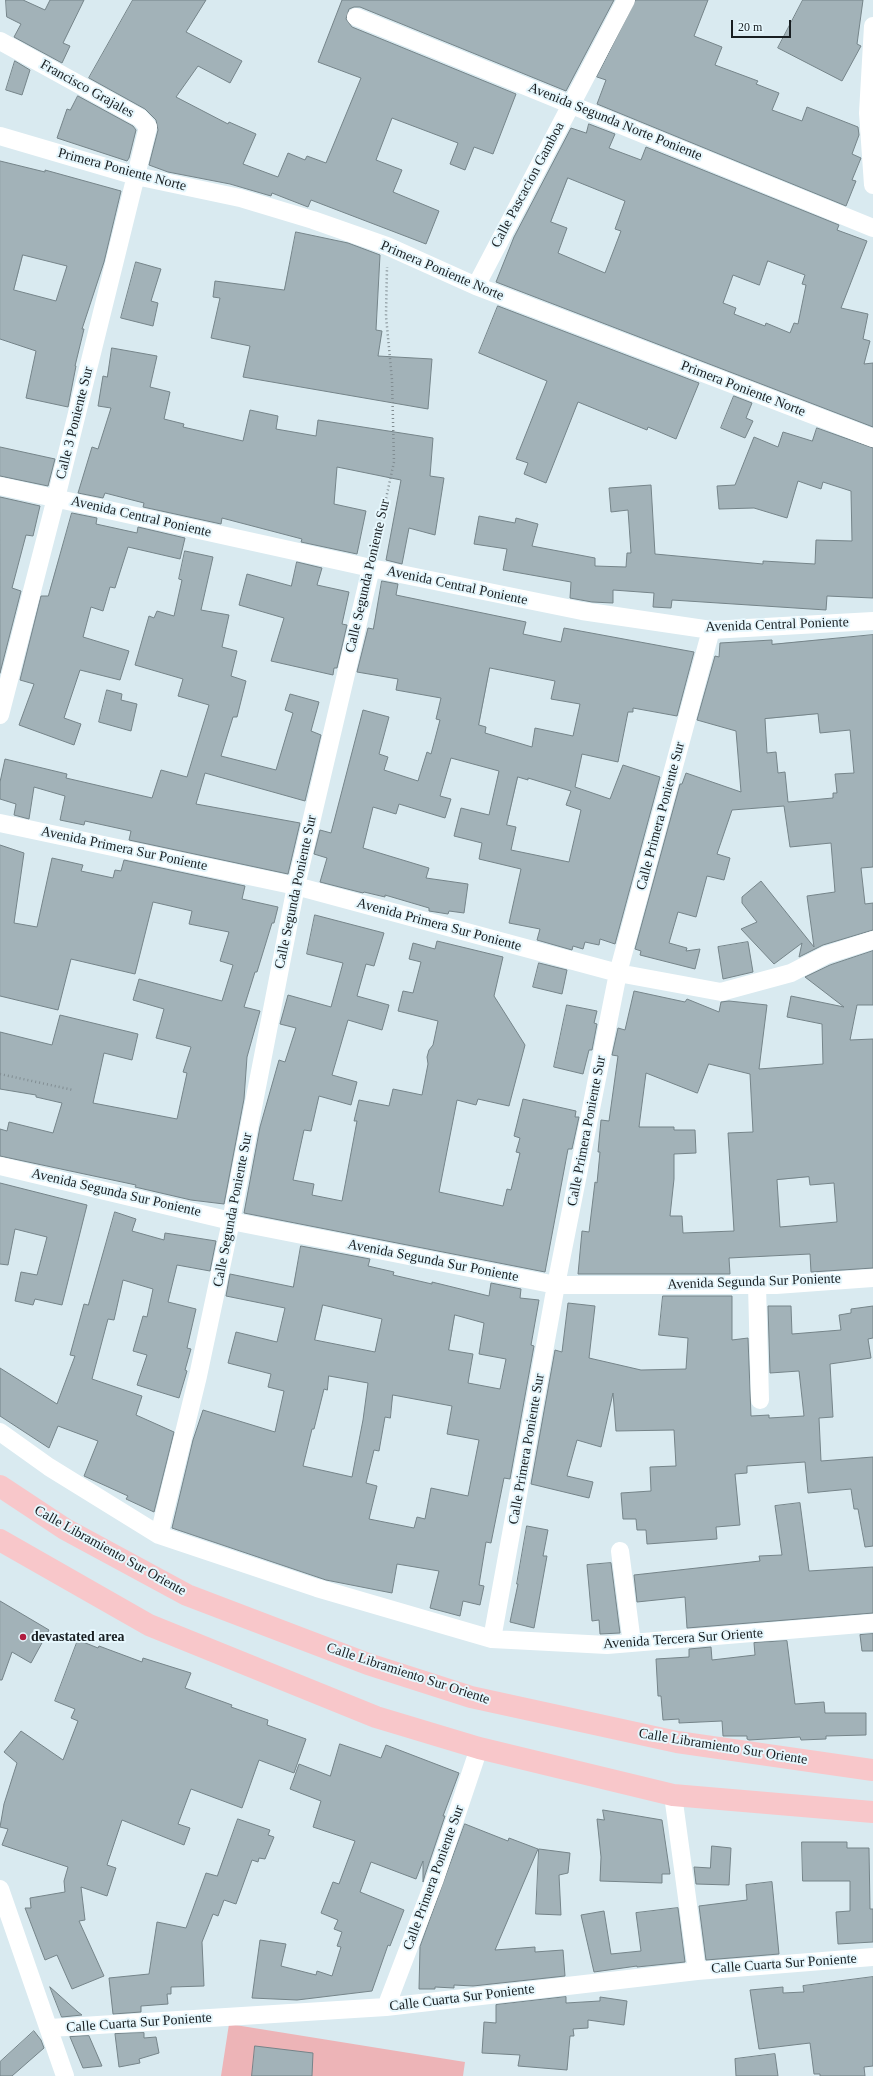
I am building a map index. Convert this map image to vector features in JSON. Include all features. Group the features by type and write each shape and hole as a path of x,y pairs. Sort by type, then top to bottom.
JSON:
{"main road":[{"name":"Calle Libramiento Sur Oriente","path":"0,1486 65,1529 188,1595 376,1666 471,1697 677,1742 873,1770"},
{"path":"0,1540 149,1625 376,1717 479,1748 674,1795 873,1812"}],"street":[{"name":"Calle Pascacion Gamboa","path":"476,286 571,104 609,36 626,0"},
{"name":"Avenida Segunda Norte Poniente","path":"356,17 873,228"},
{"path":"873,26 868,113 873,185"},
{"name":"Francisco Grajales","path":"0,41 140,118 148,127 136,176"},
{"name":"Primera Poniente Norte","path":"0,136 136,176 240,198 313,220 387,246 476,286 873,438"},
{"name":"Calle 3 Poniente Sur","path":"0,715 56,498 136,176"},
{"name":"Avenida Central Poniente","path":"0,486 371,568 582,611 711,630 873,621"},
{"name":"Calle Segunda Poniente Sur","path":"159,1535 198,1376 231,1221 296,886 371,568"},
{"name":"Calle Primera Poniente Sur","path":"492,1639 556,1285 618,973 711,630"},
{"name":"Avenida Primera Sur Poniente","path":"0,823 296,886 618,973 721,992 791,973 826,955 873,940"},
{"name":"Avenida Segunda Sur Poniente","path":"0,1166 231,1221 556,1285 757,1285 873,1278"},
{"path":"757,1285 760,1400"},
{"name":"Avenida Tercera Sur Oriente","path":"0,1432 49,1467 159,1535 317,1588 492,1639 607,1645 632,1644 873,1623"},
{"path":"620,1551 632,1644"},
{"name":"Calle Primera Poniente Sur","path":"386,2007 435,1879 479,1748"},
{"path":"674,1795 696,1971"},
{"path":"1,1894 50,2028 65,2076"},
{"name":"Calle Cuarta Sur Poniente","path":"50,2028 386,2007 696,1971 873,1957"}],"path":[{"name":"Calle Segunda Poniente Sur","path":"371,568 394,462 392,380 386,316 387,246"},
{"path":"0,1074 73,1090"}],"shaded area":[{"path":"229,2024 465,2062 463,2076 221,2076"}],"building":[{"path":"6,0 23,0 45,10 50,0 84,0 63,43 70,46 62,63 14,37 21,24 7,17"},
{"path":"133,0 206,0 186,32 242,61 230,83 198,66 176,97 228,124 229,122 256,134 243,164 278,177 288,153 305,160 307,156 326,163 361,78 318,62 342,0 614,0 566,91 360,7 349,9 346,19 352,27 516,94 493,154 474,147 465,170 450,164 458,143 392,118 376,160 402,170 393,192 439,211 426,244 311,200 308,207 272,193 271,196 230,184 168,172 149,165 158,130 156,120 145,109 89,78"},
{"path":"636,0 708,0 694,36 722,47 715,65 758,81 756,84 779,93 772,110 802,121 807,107 858,127 859,135 852,154 861,158 852,180 856,181 846,206 597,104 606,80 597,77"},
{"path":"803,0 863,0 857,44 861,46 842,81 778,48"},
{"path":"15,61 30,70 22,95 6,90"},
{"path":"78,96 133,126 136,130 127,161 57,138 67,109 70,110"},
{"path":"589,124 615,134 609,148 641,160 646,147 839,225 837,230 867,241 841,308 868,314 863,339 870,341 864,364 873,363 873,427 496,282 514,237 571,128 586,133","holes":["568,178 625,201 615,229 621,231 605,273 558,253 567,228 551,222","768,261 805,275 802,284 806,285 798,324 794,323 790,333 766,323 765,326 734,314 736,308 723,303 733,275 759,285"]},
{"path":"0,161 45,172 45,170 121,191 104,262 82,329 84,329 75,366 68,407 26,398 36,351 0,339","holes":["23,255 67,266 56,301 14,290"]},
{"path":"296,232 348,243 380,255 376,330 382,331 378,356 432,359 428,409 243,377 250,346 211,338 220,298 213,297 215,281 284,290"},
{"path":"136,262 161,269 151,301 158,303 153,326 121,318"},
{"path":"498,306 699,383 676,439 648,427 647,430 578,402 546,483 524,474 528,463 516,459 547,381 479,353"},
{"path":"112,348 157,356 150,387 170,392 164,419 184,424 183,427 243,441 250,410 278,416 276,429 316,436 318,420 433,438 430,476 444,478 435,535 409,528 402,564 386,560 401,480 337,467 334,504 366,511 357,554 301,542 302,539 222,518 221,524 143,507 144,503 105,493 103,498 78,493 92,447 98,449 111,408 98,406 103,376 107,377"},
{"path":"734,396 752,403 746,418 753,421 745,438 721,428"},
{"path":"817,428 873,448 873,598 827,596 826,610 672,600 671,608 653,607 654,593 613,590 613,603 592,602 570,598 571,582 503,570 507,549 474,544 479,516 515,523 516,518 538,524 532,546 595,558 595,566 626,567 627,553 631,553 628,510 611,512 609,488 651,485 655,554 763,564 763,561 815,564 816,540 852,541 851,491 823,482 821,489 798,481 787,518 754,508 719,509 717,486 735,485 754,437 778,447 783,432 812,441"},
{"path":"0,447 55,459 48,486 0,476"},
{"path":"0,497 40,506 33,536 26,535 12,588 21,591 0,673"},
{"path":"72,513 97,518 96,524 137,533 138,527 185,538 180,559 128,547 115,588 110,587 103,611 91,607 83,637 129,651 120,680 80,670 64,718 81,724 74,745 19,725 34,684 20,680 41,596 48,596"},
{"path":"185,551 213,557 201,610 229,615 222,647 237,651 231,676 246,681 237,717 233,717 221,756 276,770 293,713 285,710 290,694 319,702 311,731 321,735 305,801 205,773 196,804 300,823 288,874 129,840 131,831 85,821 84,825 60,820 65,796 34,787 29,819 14,815 16,804 0,799 0,782 5,759 67,774 66,778 152,798 161,770 187,777 209,705 178,696 183,679 135,665 149,616 154,618 157,611 174,616 182,580 179,579"},
{"path":"297,562 322,568 317,585 349,592 342,624 347,625 337,668 334,668 333,675 271,661 284,618 239,605 247,574 291,586"},
{"path":"382,581 398,584 396,595 526,622 523,634 561,642 564,628 694,652 677,716 633,708 633,712 628,712 618,762 582,754 575,787 610,799 623,765 660,777 615,944 600,939 599,945 585,942 583,949 573,946 572,950 537,940 540,929 509,923 521,869 479,859 482,843 454,836 461,808 489,815 499,771 451,758 440,796 451,799 445,818 399,804 396,814 373,807 363,848 429,868 426,878 468,884 464,913 449,911 448,914 429,911 429,908 385,895 385,897 363,893 320,882 327,858 314,854 320,830 331,833 363,710 389,717 379,754 388,757 384,770 418,781 427,752 431,754 440,720 436,719 441,698 396,690 398,679 357,672 368,628 373,629","holes":["490,668 555,681 551,699 580,704 573,736 535,728 532,747 485,733 486,727 479,725","518,777 528,780 528,778 571,791 566,805 581,810 569,862 511,850 516,827 507,825"]},
{"path":"873,635 873,867 861,868 865,904 873,903 873,930 823,945 799,957 802,943 774,964 741,929 757,922 742,903 742,897 761,881 814,947 807,896 835,892 831,843 790,847 784,806 732,810 717,854 730,858 724,880 707,876 696,917 678,912 669,943 687,948 686,951 700,949 695,969 640,955 641,951 635,949 680,784 682,784 686,773 741,792 736,731 697,720 715,656 719,657 720,643 772,640 772,644","holes":["818,714 820,733 850,730 854,773 835,774 837,793 833,793 833,798 788,802 785,772 778,773 776,752 767,753 765,719"]},
{"path":"107,690 122,694 121,700 137,704 131,731 99,722"},
{"path":"0,845 24,853 14,923 37,927 52,858 83,865 81,871 113,878 115,870 121,871 124,860 245,886 242,899 278,907 274,923 272,923 257,972 255,972 244,1007 260,1011 247,1057 244,1099 224,1204 191,1200 135,1187 136,1185 0,1156 0,1129 7,1131 9,1122 53,1133 62,1103 36,1097 36,1095 0,1089 0,1032 52,1045 60,1015 138,1034 132,1060 104,1053 93,1103 177,1119 187,1073 183,1072 191,1047 156,1038 164,1009 133,1000 139,979 222,1001 233,965 220,961 229,932 189,924 192,911 153,902 135,974 71,959 58,1010 0,996"},
{"path":"315,915 384,933 374,966 366,964 357,996 389,1005 382,1030 348,1020 332,1075 357,1082 351,1105 319,1096 311,1131 304,1130 293,1180 314,1184 312,1195 342,1201 357,1121 354,1121 359,1100 389,1106 393,1089 422,1095 428,1064 427,1057 429,1050 433,1045 438,1021 398,1011 403,991 413,993 421,962 409,959 413,943 435,949 437,941 503,957 494,996 525,1045 509,1106 478,1099 476,1105 457,1100 439,1192 503,1206 507,1189 511,1190 520,1153 516,1152 520,1138 514,1136 523,1099 576,1111 575,1117 579,1117 572,1149 568,1149 545,1272 244,1213 260,1127 279,1060 285,1062 296,1028 280,1024 288,995 331,1007 343,963 307,954"},
{"path":"748,942 753,972 723,979 718,947"},
{"path":"873,951 873,1005 857,1005 850,1040 873,1039 873,1268 811,1272 810,1254 729,1258 730,1274 578,1274 582,1231 589,1232 595,1182 597,1183 601,1120 609,1121 618,1056 612,1055 618,1028 625,1030 634,991 685,1002 687,999 719,1012 721,1002 729,1001 767,1005 759,1069 823,1064 822,1024 787,1017 791,996 844,1007 805,977 830,965","holes":["709,1064 750,1074 753,1132 728,1133 734,1231 683,1233 682,1216 670,1216 674,1179 674,1154 696,1153 695,1130 674,1130 674,1127 639,1127 646,1073 697,1093","809,1177 810,1185 834,1183 837,1222 780,1227 777,1180"]},
{"path":"539,963 567,970 562,994 533,987"},
{"path":"567,1005 597,1011 594,1023 597,1024 592,1050 589,1050 583,1074 554,1067"},
{"path":"0,1183 87,1205 62,1305 35,1299 33,1305 15,1301 21,1272 37,1275 47,1237 15,1229 8,1265 0,1264"},
{"path":"115,1212 136,1219 132,1231 164,1240 165,1233 216,1241 210,1271 177,1265 168,1302 196,1309 187,1348 191,1349 185,1370 187,1371 179,1398 137,1385 147,1355 133,1351 143,1316 147,1317 153,1289 123,1280 114,1320 108,1319 92,1379 142,1396 136,1415 174,1432 154,1512 126,1499 128,1496 84,1476 98,1441 58,1426 49,1448 0,1416 0,1368 57,1404 75,1356 70,1355 84,1304 88,1305"},
{"path":"301,1246 370,1259 368,1266 394,1272 393,1275 432,1284 432,1282 489,1296 491,1283 521,1289 520,1298 539,1300 531,1345 534,1346 510,1479 504,1478 491,1543 486,1542 479,1585 484,1586 480,1605 463,1601 460,1616 430,1608 439,1571 397,1564 392,1593 326,1580 172,1528 193,1440 203,1410 275,1432 284,1391 268,1387 271,1374 228,1363 236,1332 277,1342 285,1308 226,1296 230,1274 293,1287","holes":["323,1305 382,1319 375,1352 315,1340","455,1315 484,1323 479,1354 506,1359 500,1389 468,1383 473,1354 449,1350","329,1376 368,1383 363,1420 352,1477 303,1466 324,1389 327,1390","393,1395 452,1406 447,1434 479,1440 468,1496 431,1488 425,1519 417,1517 414,1528 369,1519 377,1486 366,1483 374,1450 379,1451 385,1417 390,1418"]},
{"path":"663,1296 732,1296 732,1340 748,1338 751,1416 769,1415 769,1418 804,1416 799,1371 770,1373 768,1306 791,1306 792,1334 841,1330 839,1315 851,1313 851,1309 873,1306 873,1338 868,1339 871,1358 830,1364 833,1417 819,1418 821,1461 873,1457 873,1546 865,1547 858,1509 854,1509 851,1489 808,1493 805,1462 747,1466 747,1473 735,1474 740,1525 716,1527 717,1539 647,1544 646,1530 637,1530 636,1519 623,1519 621,1493 651,1491 650,1467 676,1466 674,1430 616,1431 613,1393 601,1447 577,1440 567,1476 593,1482 589,1498 531,1484 555,1350 562,1352 568,1303 595,1306 589,1358 641,1370 686,1369 688,1338 659,1335"},
{"path":"800,1503 809,1571 873,1567 873,1613 687,1628 685,1597 637,1602 634,1575 760,1561 759,1556 782,1555 775,1506"},
{"path":"527,1526 548,1530 543,1556 547,1556 534,1628 510,1622 518,1584"},
{"path":"611,1563 620,1633 600,1634 599,1620 592,1621 587,1565"},
{"name":"devastated area","path":"0,1601 49,1630 31,1663 12,1652 2,1680 0,1680"},
{"path":"873,1634 873,1651 862,1651 860,1635"},
{"path":"78,1640 142,1662 143,1658 191,1673 185,1688 268,1720 267,1725 306,1739 294,1773 259,1760 242,1808 191,1789 178,1824 190,1828 184,1845 122,1820 107,1865 116,1868 107,1896 81,1887 85,1920 79,1921 104,1976 72,1989 57,1955 45,1960 25,1908 31,1908 30,1898 65,1892 64,1881 68,1867 2,1845 8,1829 0,1827 4,1804 17,1763 4,1752 21,1731 63,1760 78,1721 71,1718 75,1709 55,1701"},
{"path":"787,1641 795,1704 824,1702 825,1713 866,1713 866,1735 826,1736 826,1739 801,1740 800,1737 749,1740 747,1739 747,1736 723,1736 722,1721 679,1723 679,1719 663,1720 661,1696 658,1696 656,1659 689,1657 689,1649 711,1647 712,1660 755,1655 754,1643"},
{"path":"340,1744 381,1758 386,1745 459,1773 443,1816 445,1816 423,1882 423,1861 416,1879 371,1862 360,1892 404,1910 390,1946 388,1945 372,1991 297,2000 252,1998 260,1940 286,1944 281,1966 316,1975 317,1971 332,1976 341,1947 337,1946 342,1932 334,1929 338,1920 321,1913 333,1882 339,1884 355,1841 313,1827 321,1801 290,1789 299,1764 330,1776"},
{"path":"603,1810 662,1820 670,1874 662,1874 662,1883 600,1881 601,1857 597,1819 604,1820"},
{"path":"238,1819 270,1830 268,1835 274,1837 265,1859 259,1858 258,1862 252,1860 236,1904 224,1900 218,1916 213,1914 202,1942 204,1986 171,1987 171,1994 167,1994 168,2004 141,2006 141,2012 113,2014 109,1978 149,1974 157,1922 186,1928 206,1873 217,1876"},
{"path":"465,1824 508,1841 509,1838 538,1849 495,1950 535,1947 535,1952 563,1950 565,1976 473,1986 454,1985 454,1988 435,1987 435,1989 419,1989 420,1947"},
{"path":"802,1842 847,1842 847,1848 869,1848 870,1909 873,1909 873,1942 838,1944 836,1912 850,1911 850,1881 803,1881"},
{"path":"712,1846 731,1848 729,1885 696,1884 694,1867 710,1868"},
{"path":"539,1849 570,1853 568,1873 559,1875 561,1915 536,1914"},
{"path":"772,1882 779,1954 706,1960 699,1906 747,1900 746,1885"},
{"path":"678,1908 685,1962 637,1966 594,1972 581,1915 604,1911 611,1954 641,1951 636,1913"},
{"path":"873,1977 873,2066 864,2067 865,2076 820,2076 820,2074 814,2074 810,2043 759,2049 750,1990 783,1987 783,1993 804,1992 803,1986"},
{"path":"50,1987 78,2012 82,2015 62,2017"},
{"path":"566,1997 566,2003 600,2001 600,1997 627,2001 624,2025 588,2020 588,2028 573,2029 574,2036 570,2036 567,2070 518,2066 520,2055 482,2053 484,2022 496,2023 496,2005"},
{"path":"34,2031 41,2040 44,2048 12,2076 0,2076 0,2062"},
{"path":"144,2033 144,2038 156,2037 159,2053 139,2059 140,2063 119,2067 115,2034"},
{"path":"89,2036 102,2066 83,2068 70,2037"},
{"path":"255,2046 313,2053 312,2076 252,2076"},
{"path":"775,2054 778,2076 736,2076 735,2059"}],"place":[{"name":"devastated area","path":"23,1637"}]}
